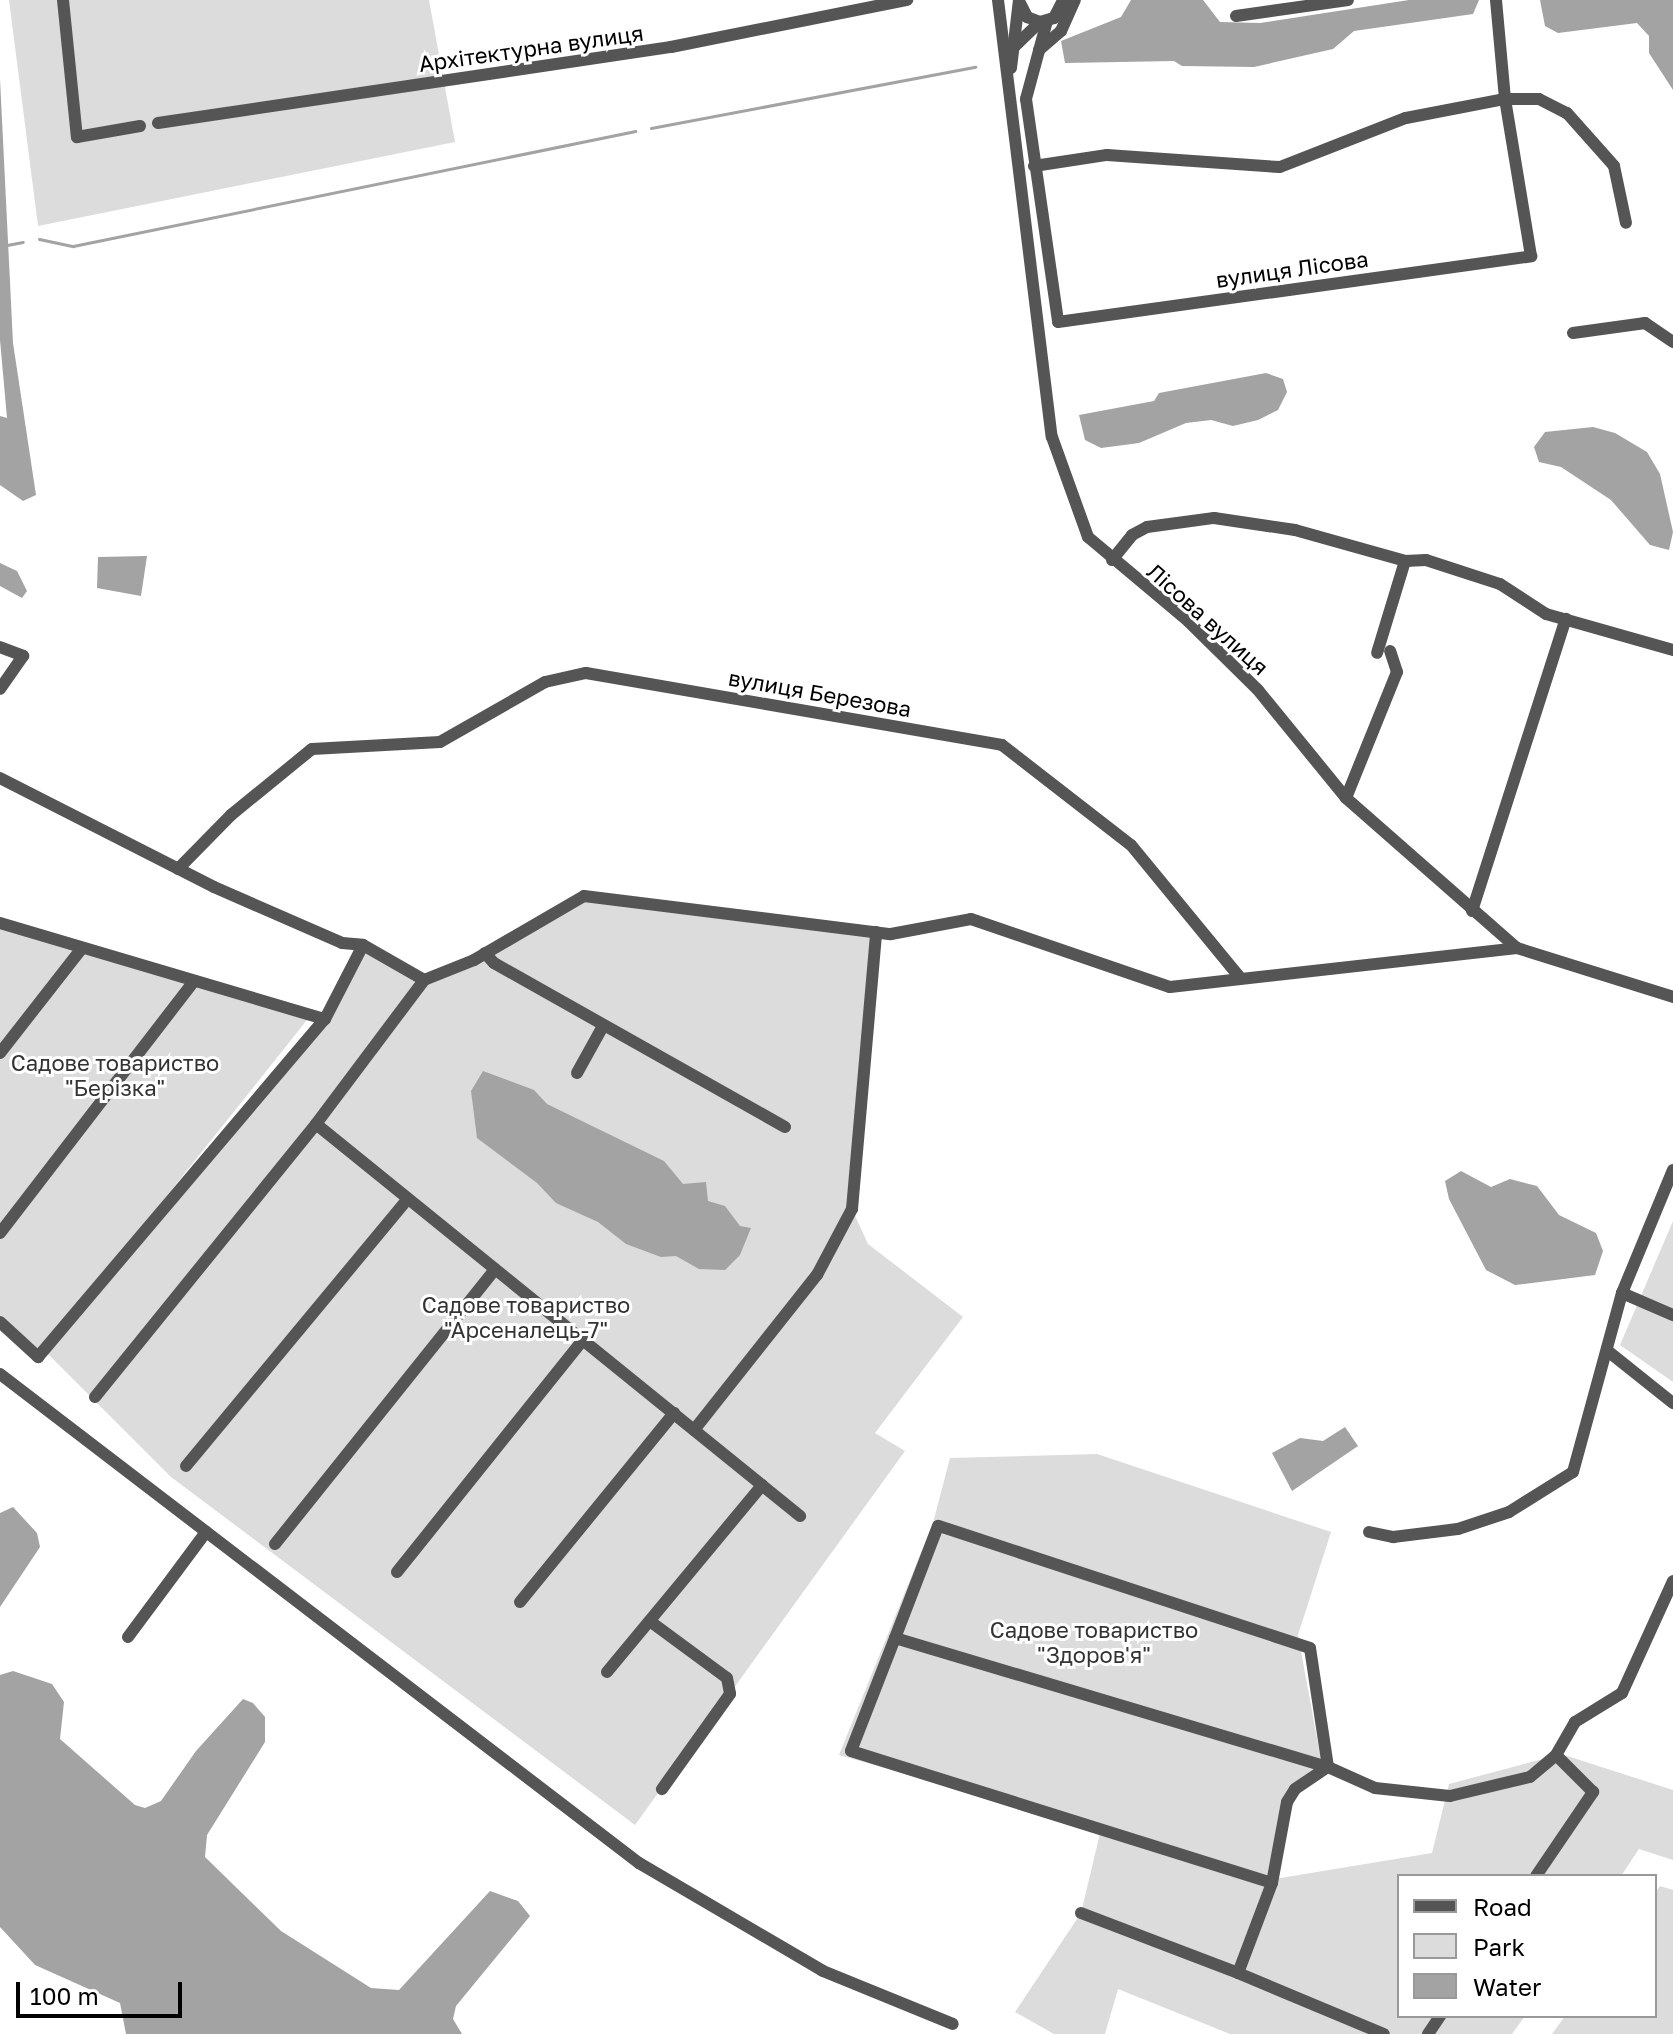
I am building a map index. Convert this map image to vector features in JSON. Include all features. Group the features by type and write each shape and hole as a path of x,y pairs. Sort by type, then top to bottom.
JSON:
{"street":[{"path":"63,0 77,137 140,126"},
{"name":"Архітектурна вулиця","path":"158,123 671,47 907,0"},
{"path":"998,0 1011,75"},
{"path":"1011,75 1019,0"},
{"path":"1019,0 1027,17 1044,21"},
{"path":"1014,47 1059,12 1063,0"},
{"path":"1039,50 1061,31 1075,0"},
{"path":"1236,16 1348,0"},
{"path":"1496,0 1505,99"},
{"path":"1044,21 1026,99 1034,166 1107,155 1280,167 1406,118 1505,99 1539,99 1567,113 1614,166 1626,223"},
{"name":"Лісова вулиця","path":"1011,75 1052,437 1088,537 1188,621 1258,690 1346,798 1517,948 1673,997"},
{"name":"вулиця Лісова","path":"1034,166 1058,322 1531,256 1505,99"},
{"path":"1573,333 1645,323 1673,342"},
{"path":"1112,560 1132,535 1147,527 1214,518 1295,530 1405,561 1426,560 1500,584 1546,614 1673,650"},
{"path":"1346,798 1397,672 1384,652 1405,561"},
{"path":"1472,911 1566,619"},
{"path":"0,647 23,656 0,689"},
{"name":"вулиця Березова","path":"178,869 231,815 312,749 440,742 545,682 586,673 1002,745 1131,845 1241,979"},
{"path":"0,778 178,869 342,943 363,945 424,980"},
{"path":"95,1397 316,1124 424,980 485,953 584,896 891,934 971,919 1170,987 1517,948"},
{"path":"0,923 325,1019"},
{"path":"694,1430 817,1275 852,1209 876,932"},
{"path":"0,1322 38,1357 325,1019 363,945"},
{"path":"0,1053 82,948"},
{"path":"485,953 603,1026 785,1127"},
{"path":"0,1233 194,981"},
{"path":"577,1073 603,1026"},
{"path":"316,1124 800,1516"},
{"path":"1369,1532 1393,1537 1458,1529 1509,1512 1562,1482 1580,1457 1622,1293 1671,1177"},
{"path":"186,1466 408,1199"},
{"path":"275,1544 495,1269"},
{"path":"1622,1293 1673,1315"},
{"path":"397,1572 583,1340"},
{"path":"1609,1352 1673,1403"},
{"path":"0,1374 639,1863 823,1971 953,2024"},
{"path":"520,1602 674,1413"},
{"path":"607,1672 762,1485"},
{"path":"1272,1883 851,1751 938,1526 1310,1648 1328,1767"},
{"path":"128,1637 206,1532"},
{"path":"895,1638 1328,1767 1375,1788 1450,1796 1530,1777 1556,1755 1575,1722 1622,1693 1673,1581"},
{"path":"651,1622 727,1678 730,1694 662,1789"},
{"path":"1537,1874 1593,1792 1556,1755"},
{"path":"1238,1973 1272,1883 1287,1802 1295,1789 1328,1767"},
{"path":"1081,1913 1238,1973 1384,2034"}],"green space":[{"path":"9,0 429,0 455,142 38,226"},
{"name":"Садове товариство \"Арсеналець-7\"","path":"584,896 876,932 852,1209 868,1244 963,1317 875,1433 905,1451 635,1825 171,1477 47,1353 325,1019 363,945 424,980"},
{"name":"Садове товариство \"Берізка\"","path":"0,917 311,1015 38,1357 0,1320"},
{"path":"1673,1221 1673,1382 1620,1345"},
{"name":"Садове товариство \"Здоров'я\"","path":"1097,1454 1331,1532 1298,1635 1323,1771 1283,1797 1268,1880 1432,1853 1449,1784 1561,1754 1673,1790 1673,1860 1639,1849 1622,1874 1397,1874 1397,2018 1524,2018 1512,2034 1230,2034 1118,1989 1105,2034 1054,2034 1015,2012 1081,1913 1101,1829 839,1755 933,1523 950,1458"},
{"path":"1660,1886 1673,1890 1673,2034 1552,2034 1564,2018 1657,2018 1657,1890"}],"water":[{"path":"1131,0 1203,0 1220,22 1260,23 1409,0 1479,0 1473,14 1354,31 1333,49 1254,67 1182,66 1174,61 1065,63 1061,41 1121,17"},
{"path":"1540,0 1673,0 1673,90 1649,53 1649,36 1637,23 1558,33 1545,26"},
{"path":"0,79 13,343 36,495 23,501 0,485 0,416 7,418 0,340"},
{"path":"1266,373 1283,379 1287,392 1278,410 1258,420 1233,426 1211,420 1186,423 1139,443 1101,448 1085,440 1079,415 1154,401 1159,393"},
{"path":"1593,427 1615,433 1647,452 1660,474 1673,532 1669,550 1650,545 1611,500 1561,467 1539,462 1534,447 1545,432"},
{"path":"147,556 141,596 97,588 98,557"},
{"path":"0,563 17,571 27,591 22,598 0,586"},
{"path":"483,1071 534,1090 547,1104 664,1161 683,1184 706,1182 708,1201 725,1206 740,1226 751,1228 740,1255 725,1270 699,1269 676,1256 661,1257 626,1244 598,1222 556,1203 537,1183 477,1138 471,1091"},
{"path":"1461,1171 1491,1187 1510,1179 1537,1186 1559,1215 1596,1233 1603,1251 1595,1275 1515,1285 1486,1270 1449,1199 1445,1181"},
{"path":"1345,1427 1358,1446 1292,1491 1272,1453 1300,1438 1323,1441"},
{"path":"13,1507 37,1533 40,1547 0,1607 0,1513"},
{"path":"13,1671 52,1684 64,1702 60,1739 135,1805 145,1808 161,1801 196,1751 243,1699 253,1703 265,1717 265,1742 207,1835 205,1857 281,1931 371,1988 399,1990 490,1891 518,1901 530,1916 456,2006 453,2019 462,2034 126,2034 120,2003 35,1965 0,1927 0,1675"}],"waterway":[{"path":"651,128 975,67"},
{"path":"39,239 73,246 635,131"},
{"path":"7,245 23,242"}]}
